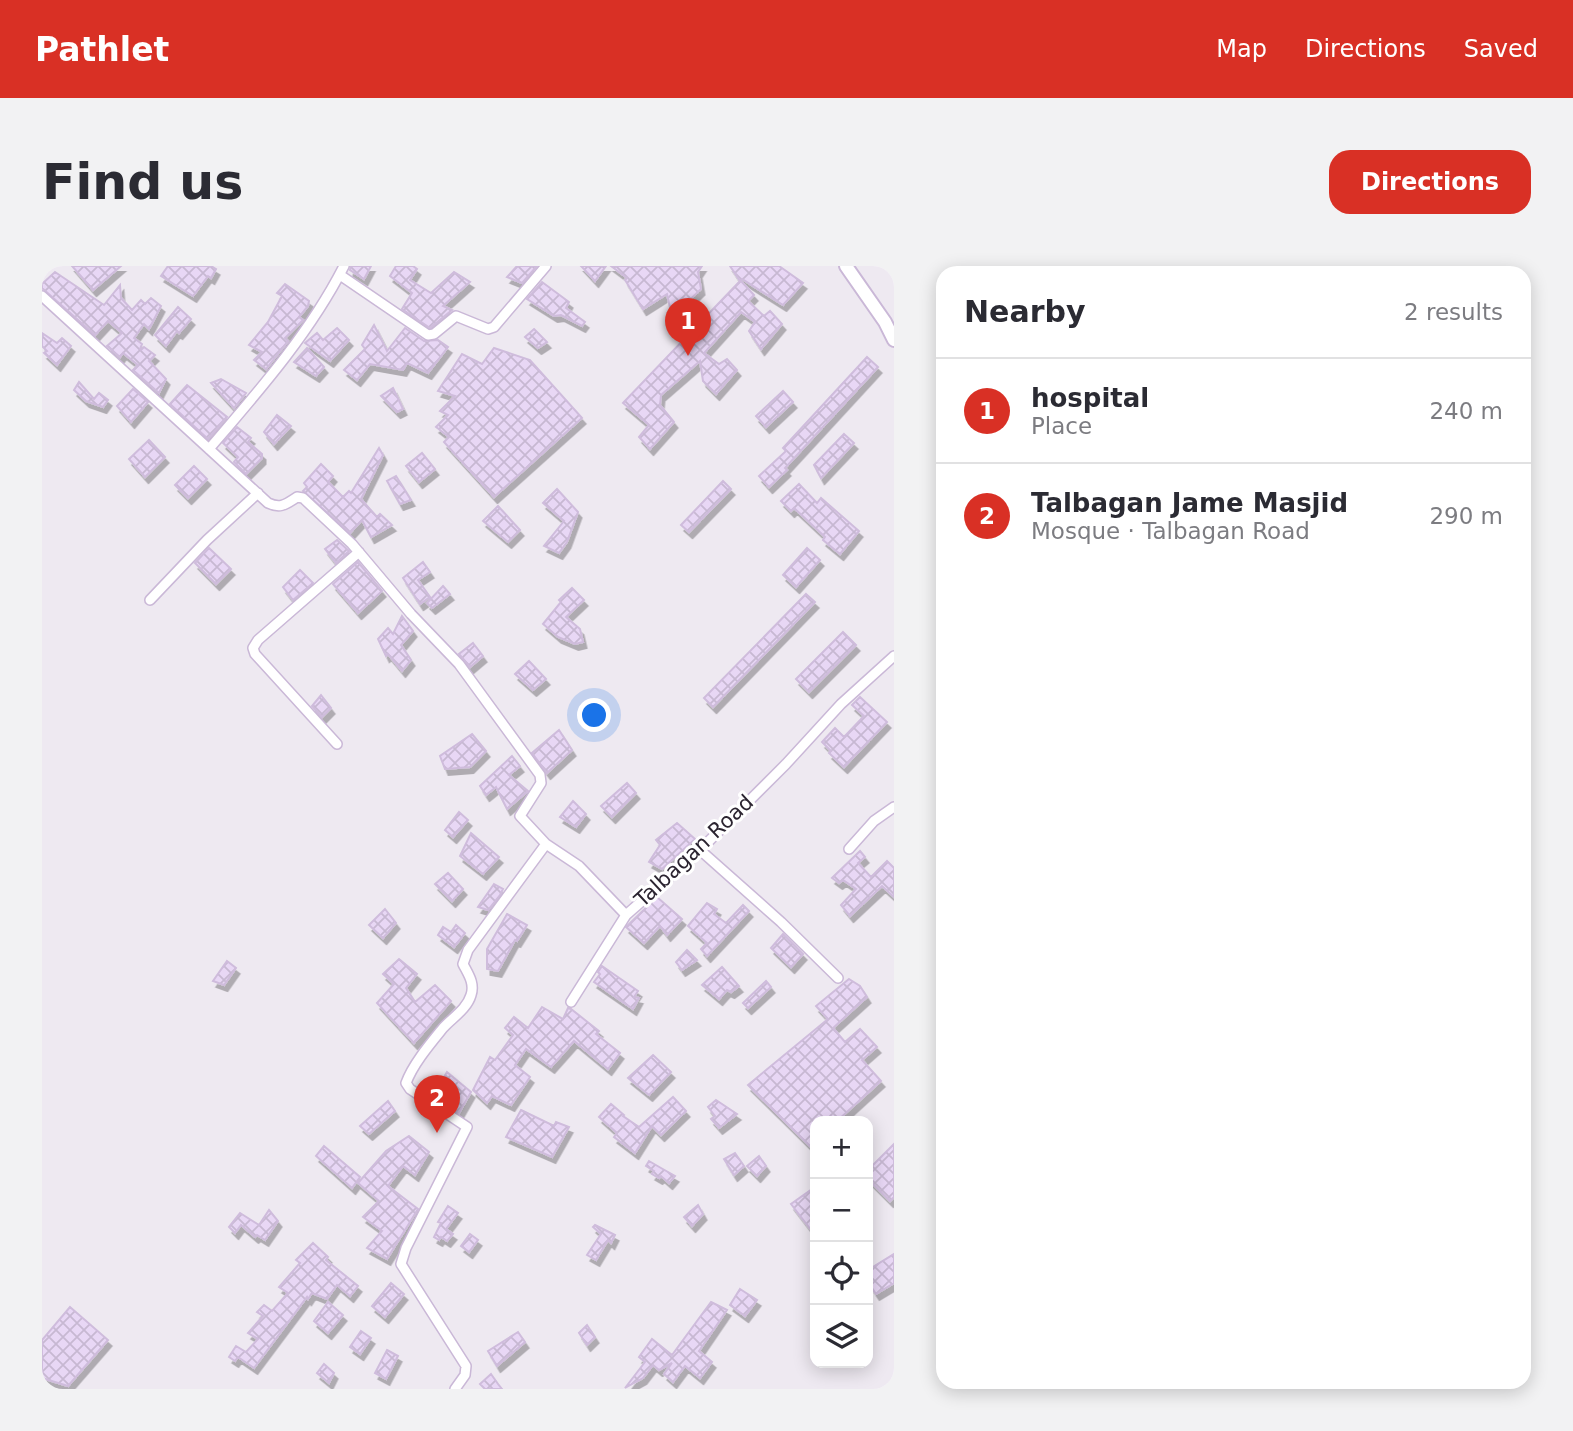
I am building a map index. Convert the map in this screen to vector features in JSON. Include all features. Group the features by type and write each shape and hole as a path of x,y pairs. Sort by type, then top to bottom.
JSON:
{"main road":[{"path":"846,266 885,322 894,340"}],"street":[{"path":"209,449 303,332 342,271 428,335 434,334 456,316 488,330 494,327 546,266"},
{"path":"42,296 258,493 275,506 286,505 298,497 303,498 359,552 258,640 253,649 337,744"},
{"path":"150,600 207,540 258,493"},
{"name":"Talbagan Road","path":"359,552 411,614 459,664 540,775 539,785 520,816 546,844 579,866 626,915 700,850 786,764 841,704 894,656"},
{"path":"849,849 874,821 894,807"},
{"path":"455,1389 465,1375 466,1366 401,1264 406,1248 467,1128 410,1088 406,1082 418,1061 466,1005 471,995 472,985 463,964 468,950 546,844"},
{"path":"700,850 781,922 838,978"},
{"path":"571,1002 626,915"}],"shaded area":[{"path":"42,266 894,266 894,1389 42,1389"}],"building":[{"path":"72,266 121,266 93,290"},
{"path":"168,266 211,266 216,269 193,296 161,276"},
{"path":"351,266 371,266 364,279 350,270"},
{"path":"396,266 413,266 417,269 410,280 431,293 454,272 470,282 443,306 452,310 430,328 402,309 412,293 390,276"},
{"path":"517,266 537,266 522,283 507,277"},
{"path":"581,266 606,266 595,281"},
{"path":"611,266 702,266 698,272 701,289 672,317 667,294 643,309 625,280 627,278"},
{"path":"730,266 779,266 803,283 783,305 740,280 754,295 748,301 764,316 770,311 782,324 761,349 749,331 755,322 741,312 704,353 719,364 727,359 737,370 716,394 703,381 700,361 661,395 660,405 674,422 650,449 639,437 649,425 623,403 740,281"},
{"path":"55,272 104,305 120,285 121,298 132,310 141,300 145,304 151,298 161,306 149,329 144,324 134,338 142,344 141,350 144,347 155,355 149,361 166,379 159,393 133,370 138,365 123,353 120,357 107,346 122,333 108,321 95,335 42,288 42,284"},
{"path":"542,282 569,302 566,308 585,322 582,326 561,315 554,316 527,299"},
{"path":"285,284 309,301 308,306 299,317 303,320 285,338 288,341 266,369 254,360 262,352 249,345 268,322 282,296 277,293"},
{"path":"178,307 191,319 179,333 177,331 166,346 155,335"},
{"path":"374,325 387,351 405,328 424,341 438,340 448,347 428,373 407,363 403,370 370,364 357,380 344,370 365,349 362,345"},
{"path":"337,328 349,340 330,361 305,343 317,333 323,340"},
{"path":"534,329 547,342 538,348 525,337"},
{"path":"42,333 57,343 62,338 71,346 57,365 44,353 47,351 42,346"},
{"path":"307,348 324,367 316,376 294,362"},
{"path":"494,348 530,360 582,418 494,497 444,442 449,437 436,427 448,415 440,411 455,396 438,391 462,354 482,364"},
{"path":"867,357 878,367 769,487 759,476 786,451 783,448"},
{"path":"221,379 246,393 234,408 211,383"},
{"path":"79,382 94,399 99,393 108,400 103,407 86,401 74,390"},
{"path":"187,385 227,417 208,439 170,404"},
{"path":"393,388 403,409 397,412 381,396"},
{"path":"133,389 148,402 131,422 117,406"},
{"path":"783,391 793,402 766,427 756,416"},
{"path":"277,415 291,426 274,444 264,432"},
{"path":"237,427 251,438 248,442 262,454 262,458 246,474 234,462 238,457 223,443"},
{"path":"844,434 854,443 821,478 814,465"},
{"path":"149,440 165,457 145,477 129,459"},
{"path":"379,448 383,455 361,499 377,517 380,514 392,525 371,537 362,520 350,533 303,491 307,487 304,483 321,464 333,476 328,482 343,497 349,491 351,493"},
{"path":"422,453 435,469 419,482 406,466"},
{"path":"194,466 207,479 188,498 175,485"},
{"path":"396,476 411,500 400,504 387,481"},
{"path":"723,481 731,489 689,532 681,525"},
{"path":"799,484 817,503 821,498 859,531 840,554 823,540 825,537 794,508 791,511 781,501"},
{"path":"557,489 578,512 567,542 559,553 544,546 564,521 543,503"},
{"path":"498,506 520,530 508,542 483,521"},
{"path":"337,540 349,551 336,563 325,549"},
{"path":"209,548 231,569 216,584 195,563"},
{"path":"807,548 820,560 796,587 783,575"},
{"path":"358,562 382,591 358,613 333,584"},
{"path":"423,562 430,572 418,580 430,597 420,604 403,578"},
{"path":"300,570 313,583 293,600 283,587"},
{"path":"443,586 450,594 432,608 427,603"},
{"path":"572,588 584,600 566,617 580,629 583,642 575,644 558,637 543,624 561,602 559,600"},
{"path":"806,594 815,602 713,707 704,698"},
{"path":"402,616 413,631 401,645 411,660 402,671 388,654 386,656 378,639 388,628 393,634"},
{"path":"843,632 856,645 809,692 796,679"},
{"path":"473,643 483,656 470,667 459,654"},
{"path":"529,661 546,679 533,690 515,674"},
{"path":"321,695 331,708 322,717 312,706"},
{"path":"860,697 887,722 844,767 822,742 835,728 844,737 864,716 852,705"},
{"path":"559,730 572,750 547,773 532,753"},
{"path":"472,734 486,751 470,767 445,769 440,756"},
{"path":"512,756 520,766 509,775 528,791 507,809 496,787 486,795 480,786"},
{"path":"627,783 636,793 612,817 601,806"},
{"path":"573,801 586,814 576,827 560,817"},
{"path":"459,812 468,820 453,837 445,830"},
{"path":"677,823 695,839 662,869 649,862 660,845 656,840"},
{"path":"471,833 499,857 483,874 460,856"},
{"path":"860,851 865,857 858,863 871,877 887,861 894,868 894,897 882,886 850,916 841,905 856,889 843,880 839,883 832,878"},
{"path":"448,873 463,889 452,901 435,884"},
{"path":"494,884 503,889 500,895 488,910 478,907"},
{"path":"657,897 682,919 667,935 660,926 644,943 626,927"},
{"path":"707,903 717,909 714,914 726,923 743,905 749,911 707,956 701,949 707,943 688,926"},
{"path":"385,909 396,923 383,938 369,925"},
{"path":"507,914 527,925 517,941 515,940 498,971 487,969 487,949"},
{"path":"456,925 465,933 454,947 438,935 443,927 451,932"},
{"path":"783,934 803,954 791,967 771,948"},
{"path":"687,950 697,960 682,970 676,962"},
{"path":"399,959 417,974 406,988 415,1002 435,985 451,1001 414,1043 377,1003 394,984 383,974"},
{"path":"227,961 236,968 224,985 213,981"},
{"path":"602,966 638,991 634,997 639,998 633,1009 594,982"},
{"path":"722,967 739,986 731,992 727,990 719,999 702,985"},
{"path":"849,979 860,986 867,997 833,1028 845,1042 860,1029 877,1047 862,1060 881,1081 842,1116 810,1116 810,1146 748,1085 828,1019 816,1006"},
{"path":"766,981 771,987 748,1008 743,1003"},
{"path":"542,1007 563,1019 568,1008 571,1009 599,1031 596,1034 620,1053 608,1069 574,1041 551,1067 526,1049 515,1065 530,1077 511,1105 492,1096 487,1103 473,1090 490,1057 495,1060 513,1035 505,1028 514,1017 528,1028"},
{"path":"653,1055 671,1072 649,1095 628,1078"},
{"path":"447,1072 471,1092 459,1113 433,1095"},
{"path":"673,1097 686,1111 661,1135 652,1126 635,1153 614,1137 617,1133 599,1117 611,1104 639,1127"},
{"path":"716,1100 737,1114 719,1128 711,1119 715,1116 708,1107"},
{"path":"388,1101 395,1111 369,1134 360,1126"},
{"path":"521,1110 554,1126 556,1122 569,1127 552,1157 506,1137"},
{"path":"409,1136 429,1152 415,1175 403,1166 388,1186 418,1209 387,1259 367,1248 382,1231 363,1217 379,1201 358,1183 386,1151"},
{"path":"894,1144 894,1197 890,1201 873,1184 873,1165"},
{"path":"324,1146 360,1177 352,1188 316,1156"},
{"path":"735,1153 744,1166 734,1175 724,1159"},
{"path":"759,1156 766,1166 757,1176 747,1166"},
{"path":"649,1161 675,1176 669,1183 661,1176 659,1178 652,1174 654,1171 646,1166"},
{"path":"810,1191 810,1229 791,1204"},
{"path":"698,1205 703,1214 692,1226 684,1217"},
{"path":"448,1206 458,1213 446,1229 453,1234 447,1241 441,1237 439,1240 434,1237 441,1223 438,1222"},
{"path":"269,1210 278,1221 265,1240 257,1235 255,1237 241,1225 235,1233 229,1227 240,1213 259,1225"},
{"path":"595,1225 615,1235 611,1243 608,1240 596,1260 587,1255 601,1234 593,1227"},
{"path":"470,1234 478,1240 469,1252 461,1246"},
{"path":"313,1243 328,1257 326,1260 358,1286 350,1296 337,1285 327,1299 312,1293 254,1368 238,1357 235,1361 229,1357 236,1346 246,1352 258,1339 248,1333 263,1316 257,1312 264,1305 272,1311 288,1293 279,1287 300,1263 296,1260"},
{"path":"894,1254 894,1283 876,1294 873,1290 873,1267"},
{"path":"391,1283 404,1294 385,1317 372,1306"},
{"path":"740,1289 757,1300 745,1316 730,1305"},
{"path":"328,1302 343,1315 328,1333 314,1321"},
{"path":"711,1302 727,1310 699,1351 712,1362 700,1378 685,1366 673,1382 664,1374 672,1363 659,1370 653,1365 643,1378 625,1388 645,1362 639,1357 652,1339 672,1355"},
{"path":"70,1307 108,1340 68,1386 42,1378 42,1340"},
{"path":"587,1325 595,1337 587,1345 579,1333"},
{"path":"361,1331 371,1338 360,1354 350,1347"},
{"path":"518,1332 525,1342 497,1366 488,1351"},
{"path":"387,1350 398,1356 386,1379 375,1373"},
{"path":"324,1364 334,1373 329,1383 317,1373"},
{"path":"491,1374 502,1389 485,1389 480,1384"}],"place":[{"name":"hospital","path":"688,356"},
{"name":"Talbagan Jame Masjid","path":"437,1133"}]}
